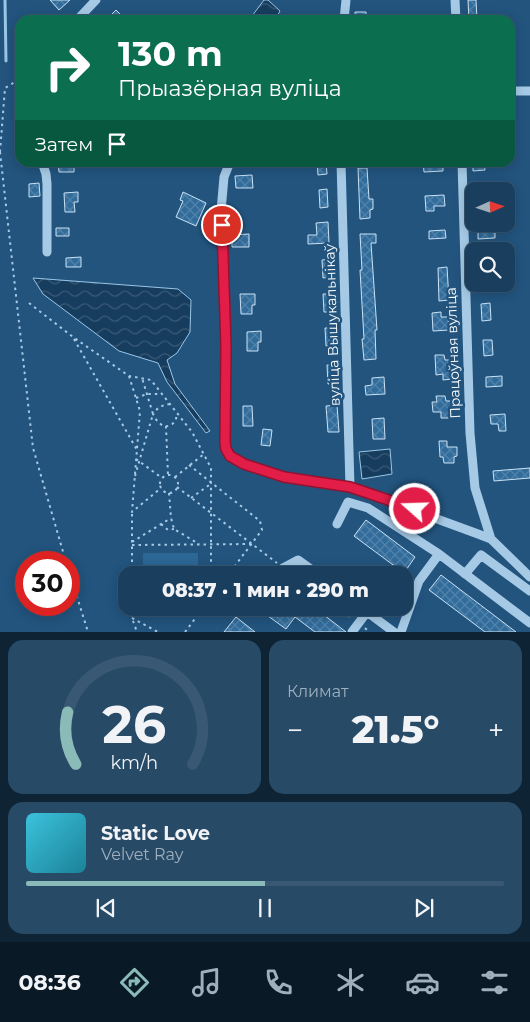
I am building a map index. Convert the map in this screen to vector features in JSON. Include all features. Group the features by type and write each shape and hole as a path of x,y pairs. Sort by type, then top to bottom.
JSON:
{"street":[{"path":"82,15 96,0"},
{"path":"344,15 346,0"},
{"path":"455,0 456,15"},
{"path":"515,91 530,91"},
{"path":"44,167 47,184 47,252"},
{"path":"228,167 224,177 221,211 226,347 225,442 230,456 244,464 284,477 350,487 406,506 491,539 530,577"},
{"name":"вуліца Вышукальнікаў","path":"341,167 350,487"},
{"name":"Працоўная вуліца","path":"462,167 470,433 475,488 491,539"},
{"path":"337,524 348,502 368,508 438,554 530,622"},
{"path":"401,632 419,582 438,554"},
{"path":"465,574 481,555 530,591"},
{"path":"289,566 298,560 306,566"},
{"path":"352,632 361,616"},
{"path":"372,616 394,632"}],"path":[{"path":"15,82 5,88 0,152 33,448 63,551"},
{"path":"29,303 73,337 129,376 151,380 192,432 211,468 211,566"},
{"path":"73,337 137,450"},
{"path":"129,376 140,411 132,512 132,566"},
{"path":"142,378 159,424 166,426 173,424 177,414"},
{"path":"136,398 147,394 162,394"},
{"path":"134,480 154,414 162,405 170,404"},
{"path":"166,426 168,475"},
{"path":"175,478 204,454"},
{"path":"136,459 162,478"},
{"path":"189,465 260,521 262,530 235,566"},
{"path":"168,475 175,478 177,480 177,487 175,490 169,493 163,491 160,482 162,478 168,475"},
{"path":"191,498 212,483"},
{"path":"177,487 252,544 274,566"},
{"path":"132,512 161,488"},
{"path":"169,493 174,529"},
{"path":"132,543 171,518"},
{"path":"161,524 168,530 174,529 201,545"},
{"path":"132,543 252,544"},
{"path":"80,606 88,632"},
{"path":"185,632 197,616"},
{"path":"132,618 137,632"},
{"path":"132,618 158,632"}],"shaded area":[{"path":"143,553 198,553 198,566 143,566"}],"water":[{"path":"264,0 268,0 280,11 278,15 253,15"},
{"path":"33,278 178,289 191,300 190,332 177,353 167,360 175,384 210,431 206,433 167,382 158,363 119,351 43,294"},
{"path":"390,449 392,474 362,479 359,452"}],"building":[{"path":"50,0 70,0 59,10"},
{"path":"468,0 476,0 477,15 469,15"},
{"path":"116,10 121,15 111,15"},
{"path":"355,12 366,12 366,15 355,15"},
{"path":"58,167 74,167 74,172 59,172"},
{"path":"317,167 326,167 327,174 318,175"},
{"path":"424,167 443,167 443,171 424,172"},
{"path":"473,167 485,167 485,170 473,171"},
{"path":"358,168 367,168 369,199 373,199 373,209 370,210 370,218 360,219"},
{"path":"252,175 253,188 236,188 235,176"},
{"path":"39,183 40,196 29,197 29,184"},
{"path":"327,189 328,207 320,208 319,190"},
{"path":"78,192 78,202 74,202 75,212 65,212 64,193"},
{"path":"183,192 206,203 196,226 176,217 183,201 180,200"},
{"path":"444,195 445,206 434,206 434,211 426,211 425,196"},
{"path":"328,222 329,243 308,244 308,235 317,235 316,223"},
{"path":"56,228 69,228 69,236 56,236"},
{"path":"445,230 446,238 429,239 429,231"},
{"path":"478,232 495,232 495,238 478,239"},
{"path":"249,234 249,247 232,247 232,235"},
{"path":"360,234 376,234 376,243 371,243 377,330 375,330 376,359 364,360 362,339 364,339"},
{"path":"81,257 81,267 66,267 66,258"},
{"path":"330,259 331,277 323,278 322,260"},
{"path":"447,267 449,300 439,301 438,268"},
{"path":"240,294 255,294 255,305 252,305 252,314 241,314"},
{"path":"323,294 331,294 332,312 324,312"},
{"path":"490,303 491,320 482,321 481,304"},
{"path":"441,312 441,317 448,317 449,330 433,331 432,313"},
{"path":"325,328 333,328 334,346 326,346"},
{"path":"261,331 261,342 258,342 258,351 247,351 247,332"},
{"path":"483,340 492,340 493,355 484,356"},
{"path":"435,355 444,355 445,360 453,360 452,379 443,380 443,374 436,375"},
{"path":"327,365 335,365 336,383 328,384"},
{"path":"502,376 502,386 486,387 486,377"},
{"path":"384,377 385,394 366,395 365,386 372,385 372,378"},
{"path":"436,396 445,396 446,401 454,401 455,411 451,412 451,418 441,418 441,412 433,412 432,402 437,402"},
{"path":"337,405 339,432 328,432 326,406"},
{"path":"243,406 252,406 253,426 243,426"},
{"path":"505,414 506,431 499,431 498,424 491,424 490,415"},
{"path":"384,418 385,439 373,439 372,419"},
{"path":"263,429 272,430 270,446 261,445"},
{"path":"439,441 447,441 447,447 457,447 457,456 454,457 454,463 444,463 443,457 440,457"},
{"path":"530,468 530,478 494,481 493,471"},
{"path":"366,520 415,557 409,566 395,566 354,536"},
{"path":"441,575 516,632 485,632 429,590"},
{"path":"268,616 325,616 346,632 315,632 295,617 286,629"},
{"path":"236,617 255,632 224,632"}],"waterway":[{"path":"5,0 6,61"}],"route":[{"path":"222,225 226,347 225,442 230,456 244,464 284,477 350,487 415,509"}]}
